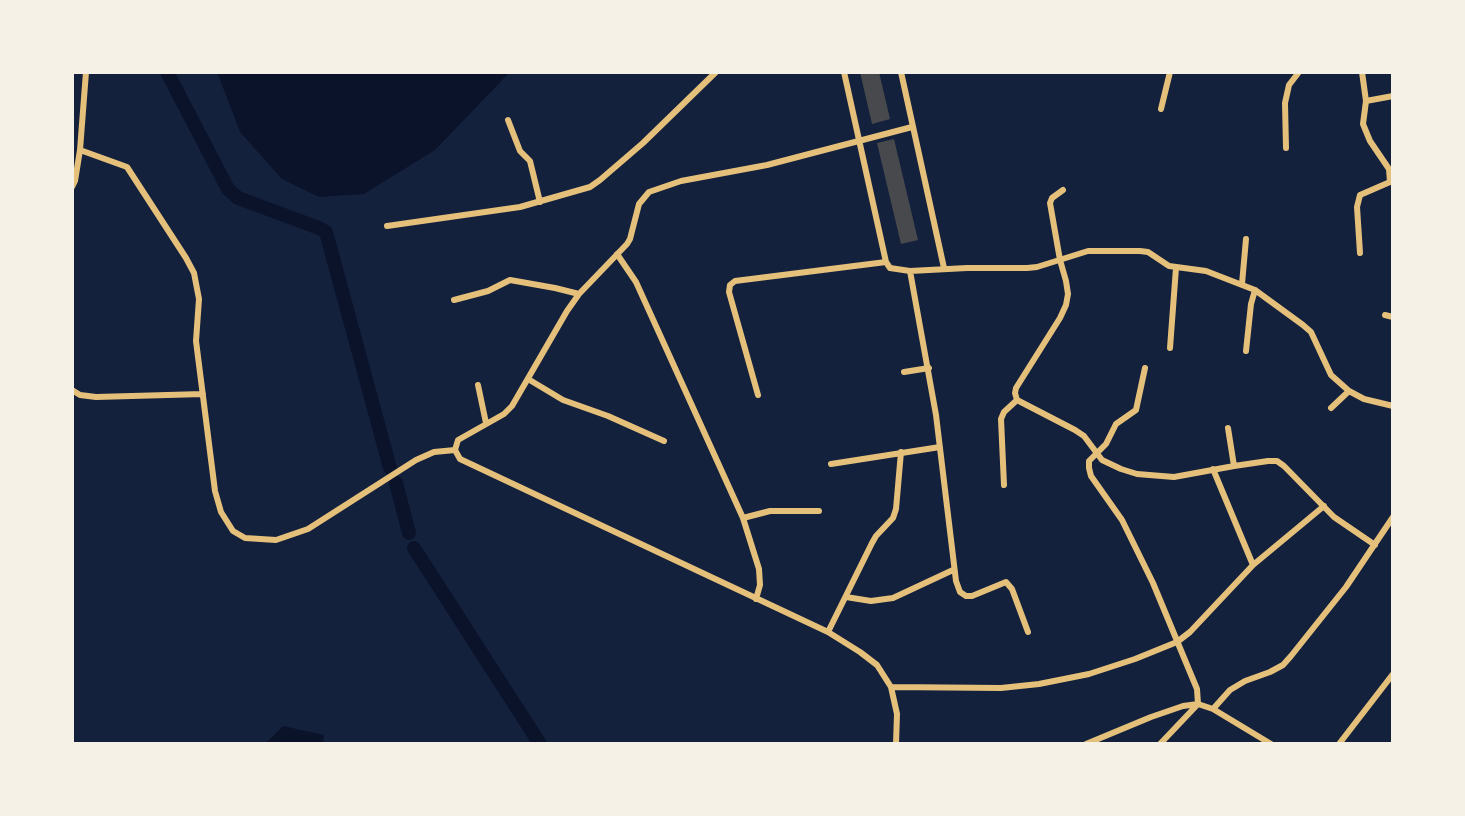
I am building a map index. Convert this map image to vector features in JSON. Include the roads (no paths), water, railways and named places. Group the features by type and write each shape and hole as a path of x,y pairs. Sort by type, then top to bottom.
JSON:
{"street":[{"path":"72,187 80,150 86,72"},
{"path":"387,226 520,207 578,191 600,180 643,143 716,72"},
{"path":"844,72 886,262 890,268 896,271 944,268 1027,268 1088,251 1140,250 1154,255 1163,264 1176,268 1206,270 1255,290 1311,332 1331,375 1349,391 1364,399 1393,406"},
{"path":"901,72 944,268"},
{"path":"1161,110 1170,72"},
{"path":"1286,147 1285,103 1289,85 1299,72"},
{"path":"1360,253 1357,207 1360,195 1390,182 1389,170 1370,141 1363,124 1366,101 1362,72"},
{"path":"1366,101 1393,96"},
{"path":"508,120 520,151 530,161 540,202"},
{"path":"896,744 897,714 891,687 877,665 860,652 828,633 460,459 455,450 458,440 504,414 512,406 579,294 630,238 639,204 643,197 654,189 681,181 767,165 912,127"},
{"path":"80,150 127,167 186,258 198,287 196,341 215,492 221,512 233,531 245,538 276,540 308,529 416,460 434,452 455,450"},
{"path":"1017,400 1016,388 1066,305 1068,294 1066,281 1050,203 1052,198 1062,190"},
{"path":"1242,284 1246,239"},
{"path":"617,254 636,282 743,518 759,569 760,585 756,599"},
{"path":"758,395 729,292 730,285 735,281 886,262"},
{"path":"1170,348 1176,268"},
{"path":"910,271 929,368 953,570 960,592 966,596 972,596 1006,582 1012,589 1028,632"},
{"path":"454,300 488,291 510,280 579,294"},
{"path":"1246,351 1251,304 1255,290"},
{"path":"904,372 929,368"},
{"path":"1145,368 1136,410 1132,415 1120,420 1106,444 1089,461 1091,476 1122,520 1153,583 1197,689 1198,704 1160,744"},
{"path":"528,378 563,400 608,416 664,441"},
{"path":"478,386 486,423"},
{"path":"72,390 80,396 96,397 203,394"},
{"path":"1331,408 1349,391"},
{"path":"1017,400 1075,430 1084,436 1102,460 1121,469 1148,475 1174,477 1213,469 1268,461 1277,462 1284,466 1344,525 1375,544"},
{"path":"1004,485 1001,419 1004,412 1017,400"},
{"path":"1228,428 1234,466"},
{"path":"831,464 940,447"},
{"path":"828,633 876,536 894,518 901,452"},
{"path":"1213,469 1252,565"},
{"path":"891,687 1001,688 1039,684 1089,674 1177,642 1203,620 1252,565 1324,506"},
{"path":"743,518 770,511 819,511"},
{"path":"1213,709 1230,690 1282,665 1346,587 1393,517"},
{"path":"846,597 871,601 893,598 953,570"},
{"path":"1339,744 1393,674"},
{"path":"1086,744 1151,717 1184,706 1198,704 1213,709 1271,744"}],"water":[{"path":"217,72 510,72 435,150 364,194 319,197 282,179 240,132"},
{"path":"283,726 324,735 323,744 265,744"}],"waterway":[{"path":"167,72 228,189 238,198 326,232 390,468"},
{"path":"396,483 409,533"},
{"path":"414,548 540,744"}]}
